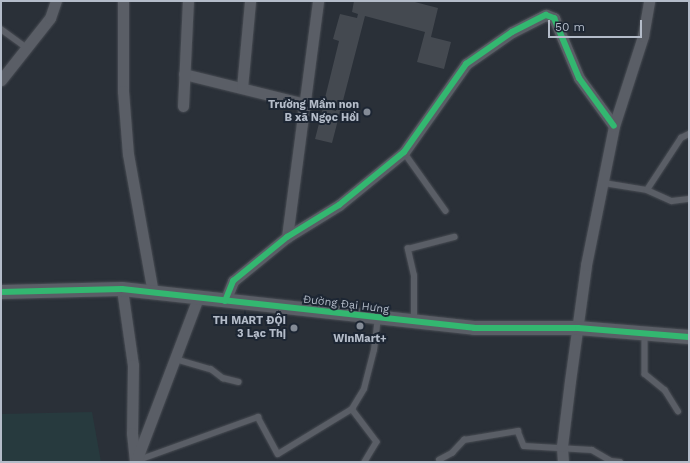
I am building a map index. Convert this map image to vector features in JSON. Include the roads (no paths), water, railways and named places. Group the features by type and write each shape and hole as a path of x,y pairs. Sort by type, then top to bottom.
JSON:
{"street":[{"path":"1,80 50,18 56,1"},
{"path":"123,1 123,91 128,154 153,292"},
{"path":"183,106 188,1"},
{"path":"242,88 250,1"},
{"path":"287,237 318,1"},
{"path":"563,462 562,446 586,265 604,182 614,126 643,36 649,1"},
{"path":"225,301 233,281 287,237 339,205 404,152 466,64 512,32 546,15 554,18 579,78 614,126"},
{"path":"184,74 305,104"},
{"path":"122,289 133,365 132,433 136,462"},
{"name":"Đường Đại Hưng","path":"1,292 122,289 474,328 578,328 689,337"},
{"path":"136,462 198,298"}],"lane":[{"path":"1,29 27,48"},
{"path":"647,190 681,138 689,134"},
{"path":"404,152 432,188 446,211"},
{"path":"604,182 647,190 672,201 689,199"},
{"path":"414,322 414,276 408,249 454,237"},
{"path":"136,462 258,417 278,454 352,409 364,389 374,350 378,318"},
{"path":"645,334 645,374 665,390 678,411"},
{"path":"174,359 211,369 223,378 239,382"},
{"path":"352,409 377,442 365,462"},
{"path":"439,460 452,453 464,440 518,431 524,446 562,446 592,450 611,461 620,462"}],"place":[{"name":"Trường Mầm non B xã Ngọc Hồi","path":"367,112"},
{"name":"WinMart+","path":"360,326"},
{"name":"TH MART ĐỘI 3 Lạc Thị","path":"294,328"}]}
